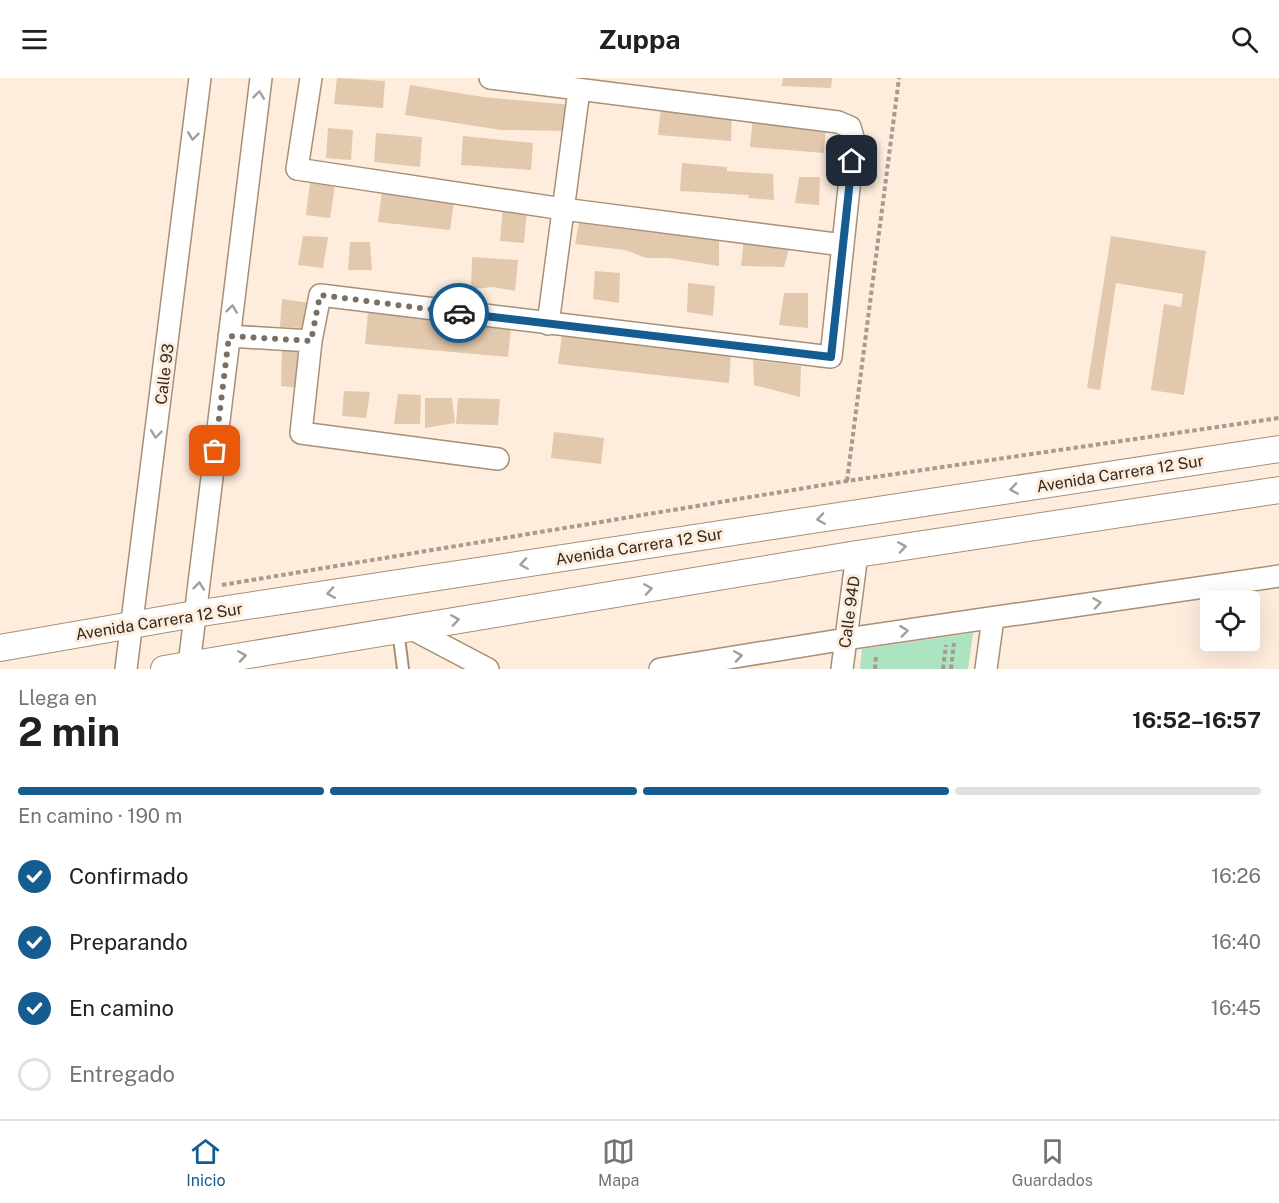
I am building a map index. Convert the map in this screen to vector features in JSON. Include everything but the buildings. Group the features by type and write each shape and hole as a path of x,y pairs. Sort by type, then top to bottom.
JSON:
{"street":[{"name":"Calle 93","path":"126,669 200,78"},
{"path":"189,665 261,78"},
{"path":"311,78 297,169 563,209 843,245"},
{"path":"490,78 838,122 850,127 854,141 831,357 320,295 311,341 301,433 498,459"},
{"path":"548,324 579,90"},
{"path":"229,336 311,341"},
{"name":"Avenida Carrera 12 Sur","path":"0,648 195,614 1279,449"},
{"path":"164,669 857,554 1279,490"},
{"name":"Calle 94D","path":"842,669 857,554"},
{"path":"660,669 846,639 1279,576"},
{"path":"986,669 993,618"},
{"path":"404,629 484,668"}],"lane":[{"path":"403,669 404,629"}],"path":[{"path":"847,481 899,78"},
{"path":"199,589 847,481 1279,418"},
{"path":"951,669 954,643"},
{"path":"944,669 946,644"},
{"path":"875,669 877,653"}],"green space":[{"path":"973,633 968,669 860,669 862,649"}],"way so far":[{"path":"215,451 229,336 311,341 320,295 459,313"}],"route":[{"path":"459,313 831,357 852,161"}]}
